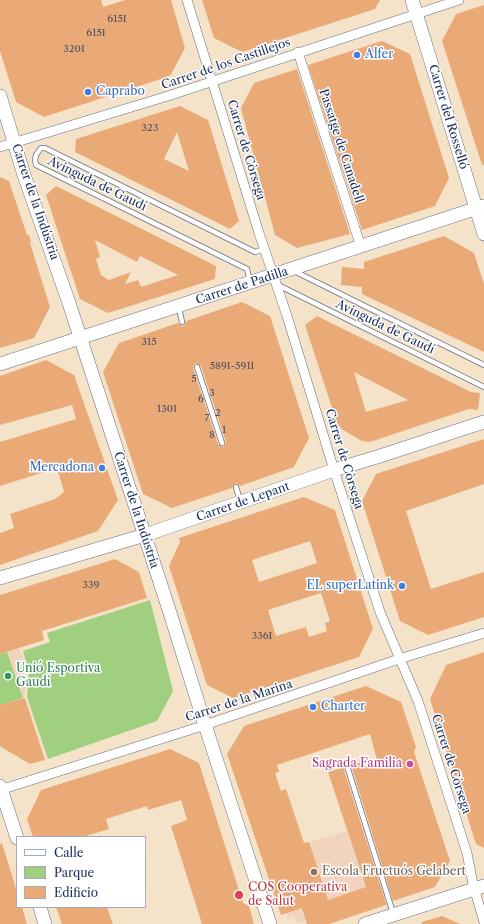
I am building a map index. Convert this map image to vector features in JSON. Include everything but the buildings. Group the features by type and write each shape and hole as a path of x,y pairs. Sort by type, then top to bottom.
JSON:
{"main road":[{"name":"Carrer del Rosselló","path":"412,0 480,208 484,234"},
{"name":"Carrer de la Indústria","path":"0,96 145,535 270,924"},
{"name":"Carrer de Padilla","path":"0,364 251,282 275,280 291,270 480,208"},
{"name":"Carrer de Lepant","path":"0,578 145,535 334,470 484,422"},
{"path":"0,789 16,836"},
{"path":"365,924 479,888"},
{"path":"40,908 45,924"}],"street":[{"name":"Carrer de Còrsega","path":"187,0 264,249 380,612 418,701 479,888 484,922"},
{"name":"Carrer de los Castillejos","path":"0,147 168,96 459,0"},
{"name":"Passatge de Canadell","path":"298,52 361,247"},
{"name":"Carrer de la Marina","path":"0,789 205,725 399,659 484,633"}],"lane":[{"name":"Avinguda de Gaudí","path":"251,282 247,270 36,165 36,154 41,148 45,148 255,252 264,249"},
{"name":"Avinguda de Gaudí","path":"291,270 484,365"},
{"name":"Avinguda de Gaudí","path":"275,280 484,387"},
{"path":"178,306 182,322"},
{"path":"198,368 222,443"},
{"path":"236,487 240,502"},
{"path":"348,770 393,915"}],"shaded area":[{"path":"19,648 23,658 27,683 23,698 7,652"},
{"name":"Escola Fructuós Gelabert","path":"347,831 373,909 307,924 306,920 297,923 294,917 288,920 287,914 281,915 262,857"}],"green space":[{"path":"150,600 173,691 157,721 48,759 27,697 29,672 23,651 50,642 47,633"},
{"name":"Unió Esportiva Gaudí","path":"7,652 23,698 0,705 0,654"}],"place":[{"name":"Alfer","path":"357,55"},
{"name":"Caprabo","path":"88,92"},
{"name":"Mercadona","path":"102,468"},
{"name":"EL superLatink","path":"402,586"},
{"name":"Unió Esportiva Gaudí","path":"8,676"},
{"name":"Charter","path":"313,707"},
{"name":"Sagrada Familia","path":"410,764"},
{"name":"Escola Fructuós Gelabert","path":"314,872"},
{"name":"COS Cooperativa de Salut","path":"239,895"}]}
